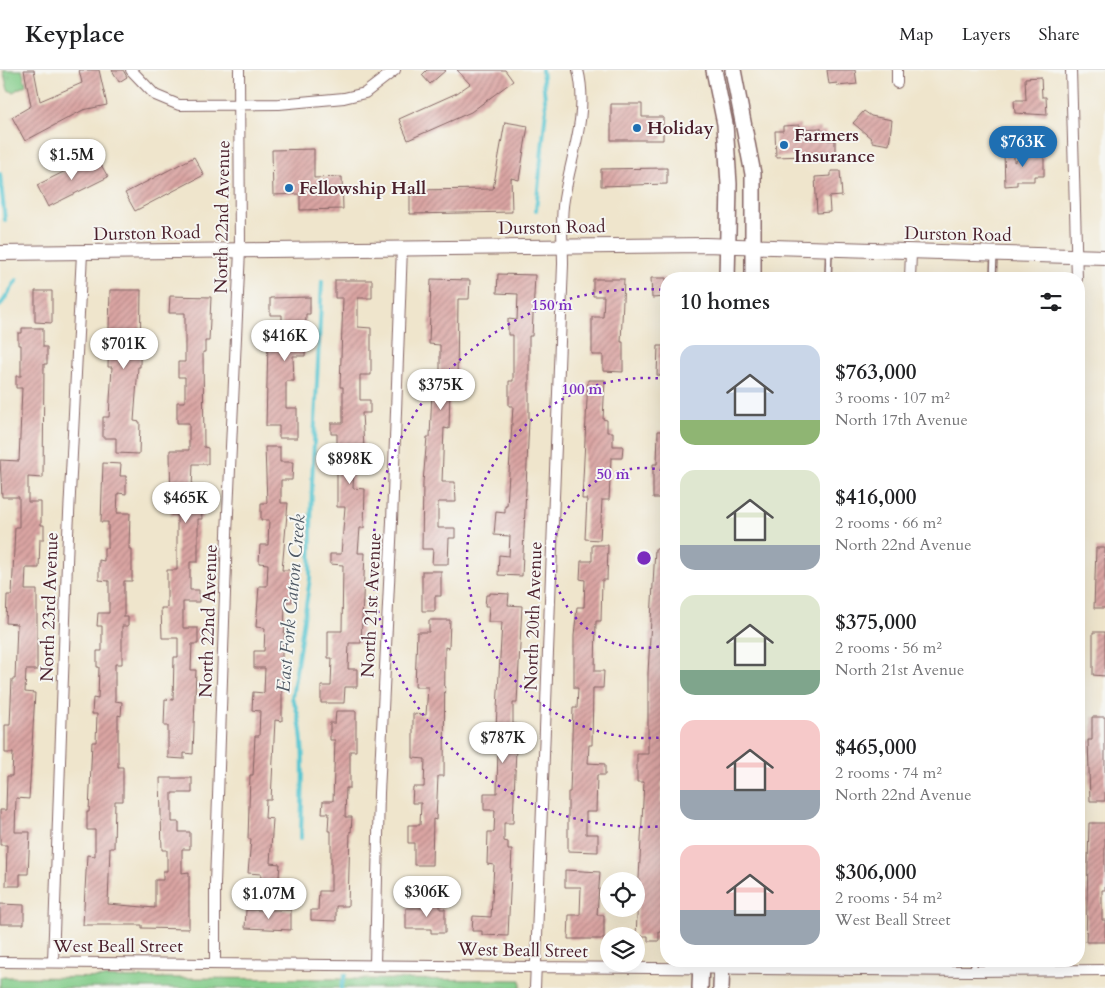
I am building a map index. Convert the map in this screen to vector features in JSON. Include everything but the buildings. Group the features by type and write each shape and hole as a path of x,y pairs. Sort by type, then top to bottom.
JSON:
{"main road":[{"path":"714,70 725,124 729,184 727,272"},
{"path":"733,70 753,174 752,272"},
{"name":"Durston Road","path":"0,253 402,247 754,246 1105,257"},
{"path":"700,988 701,967"},
{"path":"721,988 722,967"}],"street":[{"path":"131,70 155,95 179,105 239,105 344,98 365,93 395,70"},
{"name":"North 22nd Avenue","path":"214,963 227,534 240,250 239,70"},
{"name":"North 20th Avenue","path":"535,988 563,246 560,222 577,142 583,100 578,70"},
{"path":"896,70 897,83"},
{"path":"1070,70 1077,272"},
{"name":"North 21st Avenue","path":"375,964 379,793 402,247"},
{"path":"910,272 911,252"},
{"name":"North 23rd Avenue","path":"53,962 68,534 82,253"},
{"name":"West Beall Street","path":"0,962 375,964 536,968 660,965"},
{"name":"West Beall Street","path":"1076,967 1105,970"}],"lane":[{"path":"828,272 829,249"},
{"path":"994,254 994,272"}],"green space":[{"path":"3,70 22,70 26,85 13,92 8,90"},
{"path":"0,977 521,980 521,988 0,988"}],"waterway":[{"name":"East Fork Catron Creek","path":"536,210 546,109 542,70"},
{"path":"0,174 5,220"},
{"path":"0,306 17,280"},
{"name":"East Fork Catron Creek","path":"301,838 303,786 301,729 292,698 310,579 312,482 322,281"},
{"name":"East Fork Catron Creek","path":"341,988 345,975"}],"place":[{"name":"Holiday","path":"637,128"},
{"name":"Farmers Insurance","path":"784,145"},
{"name":"Fellowship Hall","path":"289,188"}]}
